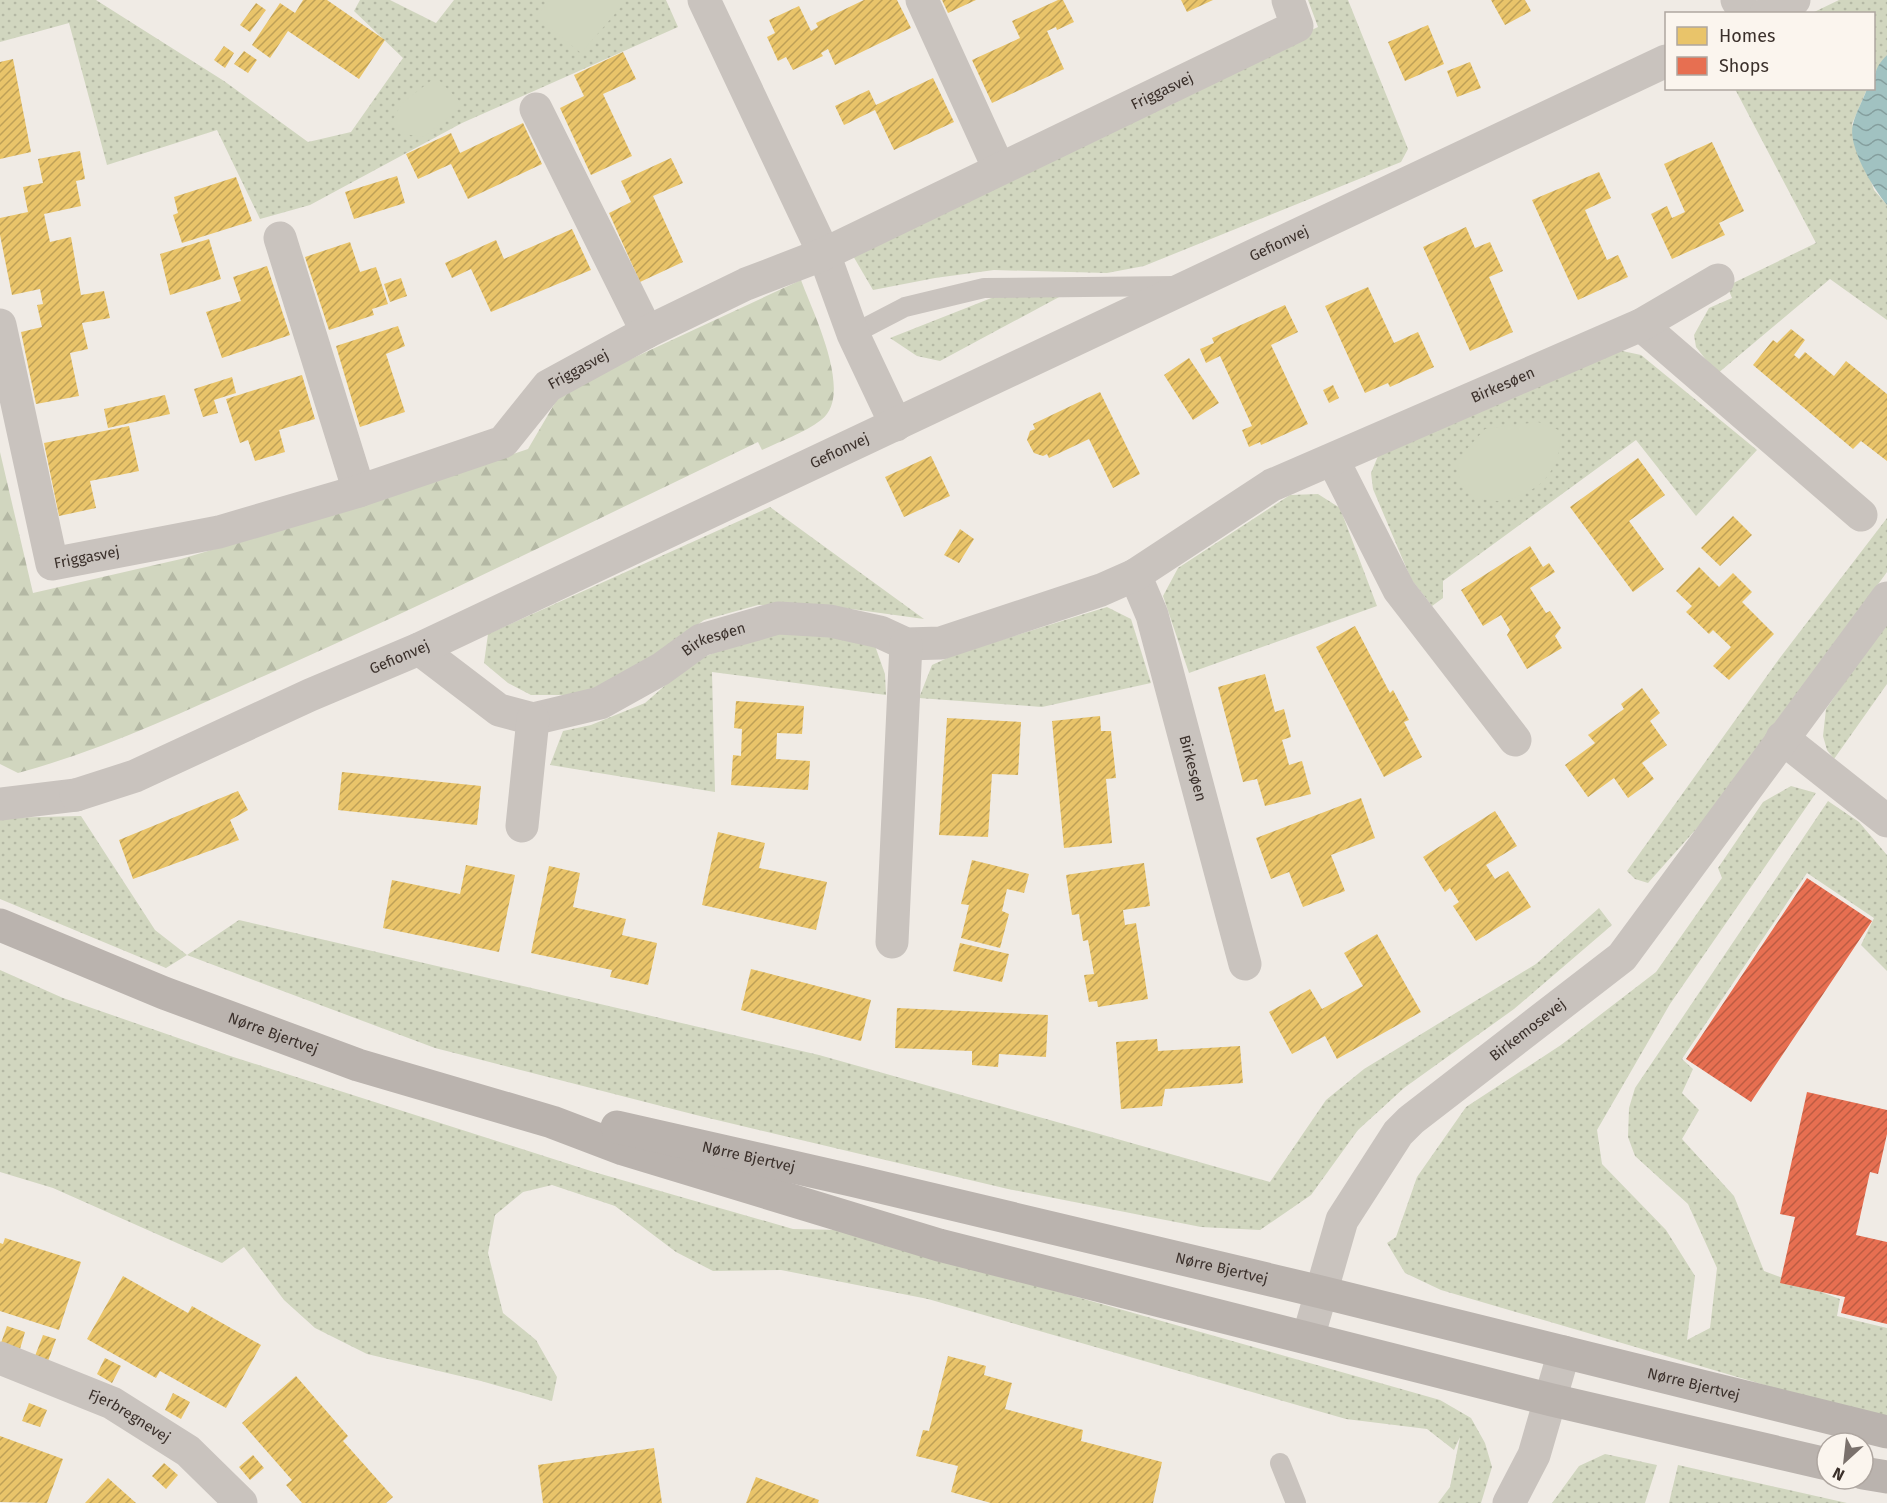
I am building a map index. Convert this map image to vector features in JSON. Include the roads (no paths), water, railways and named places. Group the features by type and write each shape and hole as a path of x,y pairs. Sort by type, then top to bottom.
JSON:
{"main road":[{"name":"Nørre Bjertvej","path":"0,925 164,993 358,1065 552,1122 623,1149 939,1245 1552,1400 1815,1461"},
{"name":"Nørre Bjertvej","path":"552,1122 634,1130 1321,1292 1887,1432"}],"street":[{"path":"704,0 824,254 853,334 896,425"},
{"path":"922,0 999,169"},
{"name":"Friggasvej","path":"0,325 52,564 219,532 359,491 503,442 548,386 647,332 746,284 824,254 1297,26 1287,0"},
{"path":"1770,12 1794,0"},
{"name":"Gefionvej","path":"0,804 76,795 135,776 310,695 419,649 1665,61"},
{"path":"536,108 647,332"},
{"path":"280,238 359,491"},
{"name":"Birkesøen","path":"419,649 499,710 532,719 600,703 661,669 701,640 778,618 830,621 880,632 906,644 941,643 1101,590 1135,575 1272,485 1641,325 1718,280"},
{"path":"1641,325 1861,515"},
{"path":"1333,460 1399,590 1515,740"},
{"name":"Birkesøen","path":"1135,575 1152,615 1245,964"},
{"name":"Birkemosevej","path":"1308,1338 1342,1220 1398,1133 1411,1120 1622,957 1887,598"},
{"path":"892,942 906,644"},
{"path":"522,826 532,719"},
{"path":"1782,738 1878,811 1887,821"},
{"path":"1509,1503 1534,1455 1552,1400 1564,1352"},
{"name":"Fjerbregnevej","path":"0,1358 112,1403 188,1451 241,1503"}],"lane":[{"path":"853,334 904,307 984,288 1187,286"},
{"path":"1280,1463 1296,1503"}],"water":[{"path":"1887,55 1887,205 1862,166 1852,133 1854,120 1867,90 1875,90 1875,74"}]}
